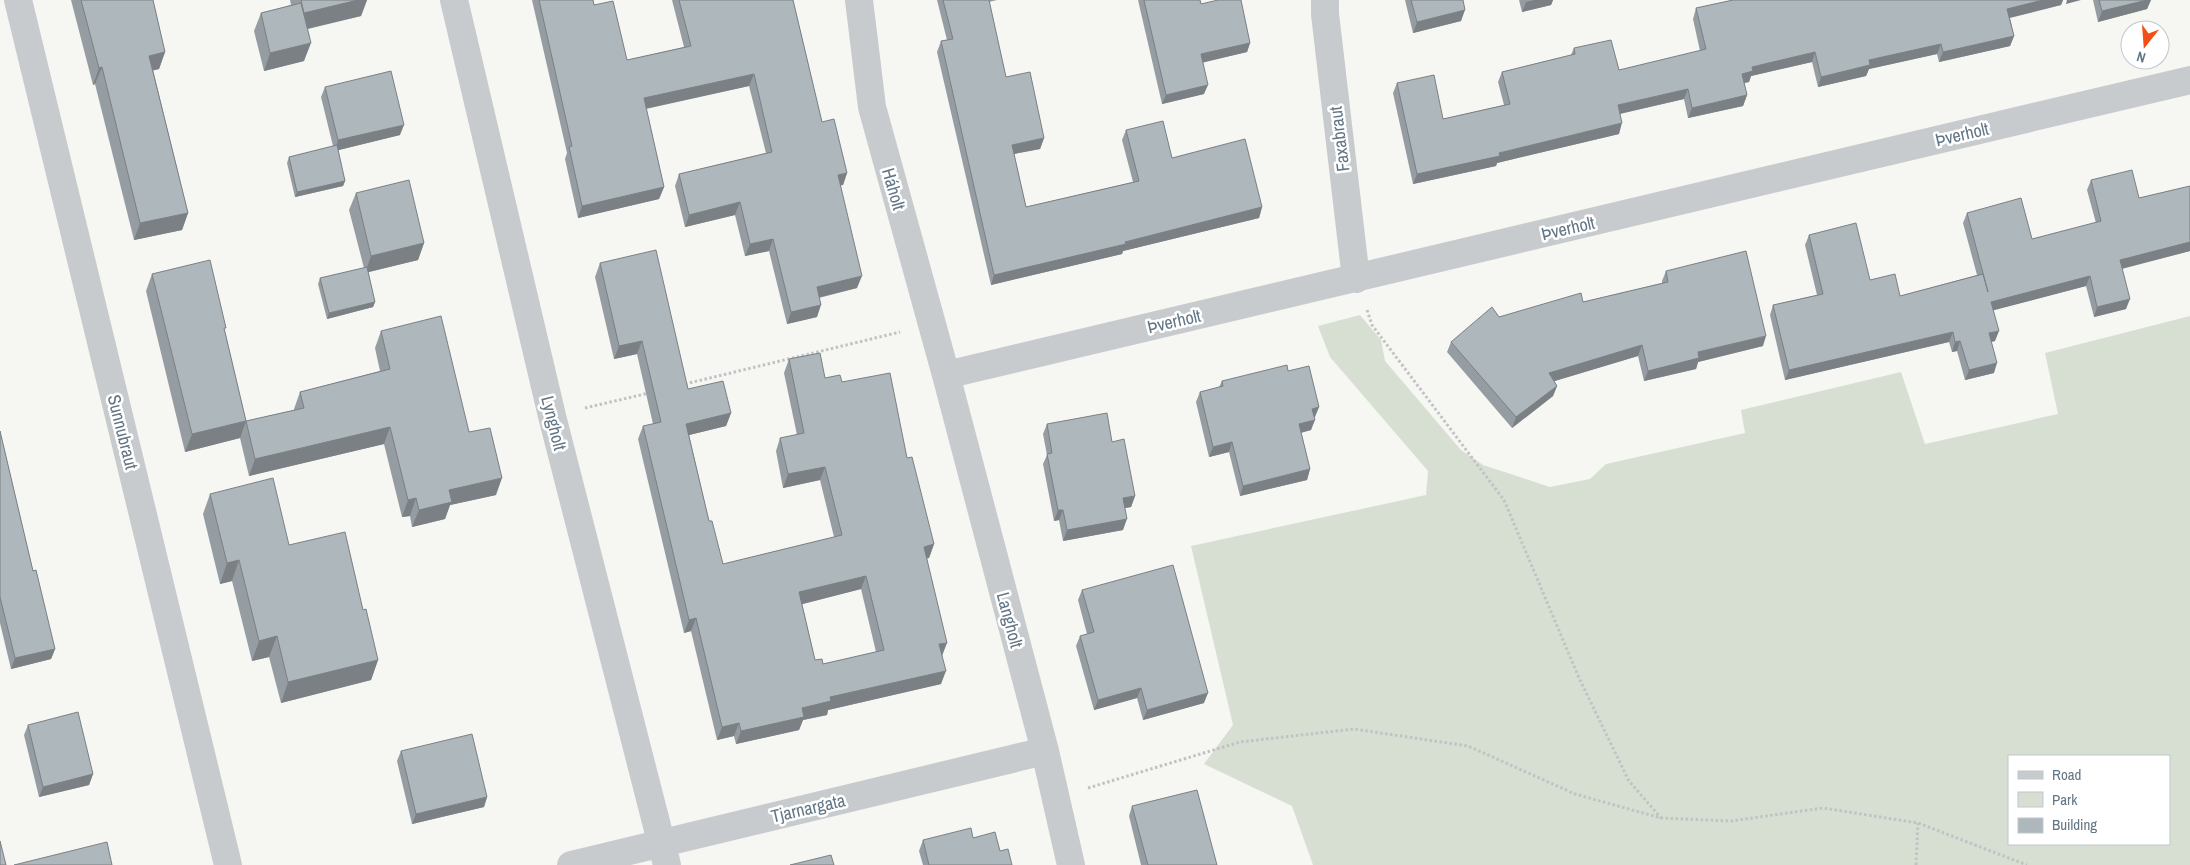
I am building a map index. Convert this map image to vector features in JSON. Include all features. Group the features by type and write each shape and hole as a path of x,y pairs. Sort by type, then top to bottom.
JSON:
{"street":[{"name":"Sunnubraut","path":"18,0 228,865"},
{"name":"Lyngholt","path":"454,0 552,416 665,854"},
{"name":"Háholt","path":"859,0 872,108 946,375"},
{"name":"Faxabraut","path":"1325,0 1356,279"},
{"name":"Þverholt","path":"946,375 2190,80"},
{"name":"Langholt","path":"946,375 1045,751 1071,865"},
{"name":"Tjarnargata","path":"571,865 665,854 1045,751"}],"path":[{"path":"1356,279 1372,325 1504,500 1579,678 1629,781 1661,818"},
{"path":"675,386 932,324"},
{"path":"552,416 656,391"},
{"path":"1056,798 1240,742 1354,729 1468,746 1575,794 1661,818 1731,821 1823,808 1918,823 2027,865"},
{"path":"1916,865 1918,823"}],"green space":[{"path":"1360,315 1381,340 1385,361 1461,450 1483,465 1550,487 1590,479 1606,464 1745,433 1741,410 1901,372 1925,444 2058,414 2045,353 2190,316 2190,865 1313,865 1292,806 1204,764 1233,725 1191,546 1426,495 1428,471 1330,357 1318,326"}],"building":[{"path":"81,0 153,0 165,52 149,56 188,213 140,223 102,67 99,68"},
{"path":"301,0 358,0 304,13"},
{"path":"539,0 593,0 594,5 613,1 627,60 691,46 679,0 793,0 822,122 834,119 847,173 838,175 862,276 817,287 821,305 791,312 773,239 750,244 740,202 689,215 679,174 772,152 754,74 644,98 664,187 582,206 569,147 572,146"},
{"path":"943,0 989,0 1006,77 1030,72 1044,138 1012,145 1026,207 1139,181 1126,130 1163,121 1172,158 1245,139 1262,207 1125,242 1126,244 994,275 941,41 953,39"},
{"path":"1144,0 1200,0 1201,4 1218,0 1241,0 1250,43 1201,54 1208,85 1166,95"},
{"path":"1411,0 1463,0 1465,10 1417,22"},
{"path":"1733,0 2043,0 2007,9 2014,36 1943,52 1941,44 1869,60 1870,65 1821,77 1815,52 1752,67 1753,71 1742,74 1747,95 1692,108 1688,89 1618,105 1622,123 1499,153 1500,156 1417,174 1397,83 1434,75 1443,119 1510,104 1502,72 1575,54 1574,48 1611,40 1619,70 1706,49 1696,8"},
{"path":"2099,0 2147,0 2102,11"},
{"path":"301,3 311,43 270,53 261,13"},
{"path":"391,71 404,125 338,140 325,87"},
{"path":"337,145 345,181 297,192 289,157"},
{"path":"2132,170 2139,198 2190,186 2190,242 2120,260 2130,299 2097,307 2090,276 1991,302 1999,331 1989,333 1997,363 1969,370 1960,341 1955,342 1953,332 1789,370 1773,305 1823,294 1809,235 1856,223 1870,280 1895,274 1900,296 1983,274 1988,292 1967,213 2021,198 2032,239 2101,221 2091,180"},
{"path":"409,180 424,243 371,256 356,193"},
{"path":"656,250 688,389 723,381 731,413 686,424 709,521 712,521 723,564 842,535 825,467 788,474 780,438 804,433 789,359 820,353 825,378 840,375 842,382 890,373 907,458 912,457 934,544 924,547 947,643 939,644 946,671 830,697 831,701 802,708 804,717 741,731 739,723 722,727 696,618 689,620 643,426 661,422 642,341 619,346 600,263","holes":["866,576 884,650 823,664 822,659 815,660 799,592"]},
{"path":"1746,251 1766,336 1698,352 1699,358 1648,371 1642,345 1549,373 1557,386 1516,417 1451,342 1492,307 1499,317 1581,293 1583,302 1668,282 1666,271"},
{"path":"210,260 246,421 192,434 152,274"},
{"path":"367,267 375,302 329,313 320,278"},
{"path":"441,316 469,432 490,428 502,478 449,490 452,502 419,510 416,498 408,500 390,427 255,459 246,421 304,408 300,392 390,369 381,331"},
{"path":"1287,365 1288,371 1309,366 1319,407 1312,409 1315,420 1299,424 1310,469 1243,486 1232,442 1213,447 1200,392 1223,386 1222,381"},
{"path":"1107,413 1112,442 1124,439 1135,496 1123,498 1127,519 1067,530 1063,510 1058,510 1047,454 1052,453 1047,424"},
{"path":"0,431 33,571 36,570 55,649 15,658 0,597"},
{"path":"273,478 289,545 345,532 363,610 366,609 378,660 288,682 277,636 259,641 239,560 227,563 210,494"},
{"path":"1173,565 1208,693 1147,710 1141,688 1098,700 1080,636 1094,632 1082,590"},
{"path":"78,712 93,774 43,787 28,725"},
{"path":"472,734 487,797 416,814 401,751"},
{"path":"1197,790 1217,865 1148,865 1132,806"},
{"path":"971,828 973,838 995,832 1000,851 1008,849 1012,865 929,865 923,840"},
{"path":"0,841 6,865 0,865"},
{"path":"107,842 112,865 14,865"},
{"path":"831,855 834,865 790,865"}]}
